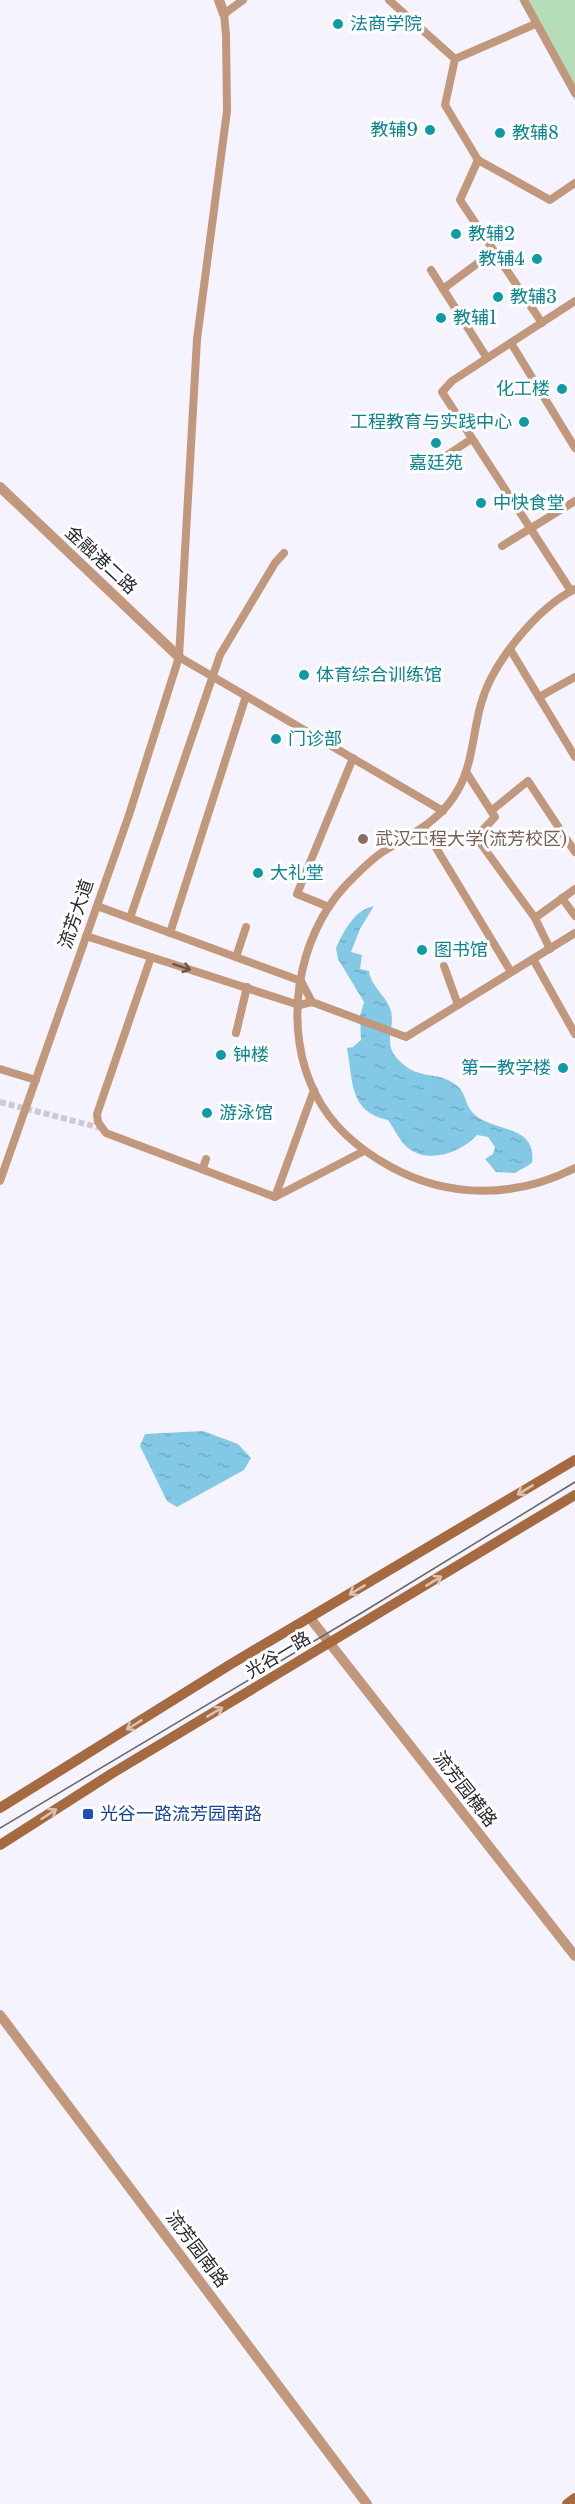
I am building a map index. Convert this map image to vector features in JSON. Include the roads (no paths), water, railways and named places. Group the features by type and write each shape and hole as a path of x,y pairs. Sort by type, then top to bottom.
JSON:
{"main road":[{"name":"光谷一路","path":"0,1808 310,1618 575,1460"},
{"name":"光谷一路","path":"0,1845 111,1774 575,1495"},
{"path":"567,2504 575,2498"}],"street":[{"path":"219,0 224,14 243,0"},
{"path":"389,0 455,60"},
{"path":"524,0 575,93"},
{"name":"流芳大道","path":"0,1181 97,906 179,657 197,339 226,111 224,14"},
{"path":"455,60 532,25"},
{"path":"455,60 445,105 478,160 550,200 575,183"},
{"path":"478,160 460,200 542,323"},
{"path":"443,289 494,251"},
{"path":"431,270 487,358"},
{"path":"575,301 446,385 442,392 470,440 573,590 537,618 510,649 489,681 481,701 466,772 454,797 443,811 424,828 377,856 328,907 310,941 301,981 299,1005 301,1046 314,1090 330,1118 364,1151 398,1171 431,1183 480,1192 530,1186 575,1168"},
{"path":"511,343 575,448"},
{"path":"429,467 470,440"},
{"name":"金融港二路","path":"0,487 179,657"},
{"path":"502,546 573,504"},
{"path":"130,918 220,654 275,563 284,553"},
{"path":"510,649 575,757"},
{"path":"179,657 443,811"},
{"path":"539,697 575,677"},
{"path":"170,933 246,696"},
{"path":"328,907 297,894 353,758"},
{"path":"466,772 495,817 476,837 535,918 550,949"},
{"path":"491,811 528,781 575,852"},
{"path":"424,828 511,972"},
{"path":"535,918 575,889"},
{"path":"562,898 575,916"},
{"path":"97,906 301,981 312,1002"},
{"path":"236,957 246,927"},
{"path":"86,936 299,1005 312,1002 406,1037 575,933"},
{"path":"151,957 97,1114 98,1122 106,1133 204,1168 275,1197 364,1151"},
{"path":"533,959 575,1034"},
{"path":"444,966 458,1005"},
{"path":"236,1033 247,987"},
{"path":"0,1069 36,1080"},
{"path":"275,1197 314,1090"},
{"path":"204,1168 206,1159"},
{"name":"流芳园横路","path":"310,1618 575,1956"},
{"name":"流芳园南路","path":"0,2015 367,2504"}],"water":[{"path":"374,906 360,929 351,952 362,955 360,969 369,971 370,977 389,1006 392,1017 390,1045 395,1056 411,1070 449,1080 462,1091 472,1112 481,1119 511,1130 528,1141 532,1150 532,1163 515,1173 496,1172 485,1159 493,1154 495,1147 488,1137 477,1135 462,1147 444,1154 434,1156 416,1153 402,1142 388,1120 375,1116 359,1102 352,1083 347,1048 353,1047 361,1040 360,1016 364,1002 338,959 336,948 346,928 355,917"},
{"path":"203,1431 238,1444 251,1458 244,1470 177,1507 167,1501 140,1446 145,1434"}],"tunnel":[{"path":"0,1102 101,1128"}],"tram line":[{"path":"0,1828 363,1612 575,1482"}],"place":[{"name":"法商学院","path":"338,24"},
{"name":"教辅9","path":"430,130"},
{"name":"教辅8","path":"500,133"},
{"name":"教辅2","path":"456,234"},
{"name":"教辅4","path":"537,259"},
{"name":"教辅3","path":"498,297"},
{"name":"教辅1","path":"441,318"},
{"name":"化工楼","path":"562,389"},
{"name":"工程教育与实践中心","path":"524,422"},
{"name":"嘉廷苑","path":"436,443"},
{"name":"中快食堂","path":"481,503"},
{"name":"体育综合训练馆","path":"304,675"},
{"name":"门诊部","path":"276,739"},
{"name":"武汉工程大学(流芳校区)","path":"363,839"},
{"name":"大礼堂","path":"258,873"},
{"name":"图书馆","path":"422,950"},
{"name":"钟楼","path":"221,1055"},
{"name":"第一教学楼","path":"563,1068"},
{"name":"游泳馆","path":"207,1113"},
{"name":"光谷一路流芳园南路","path":"88,1814"}]}
